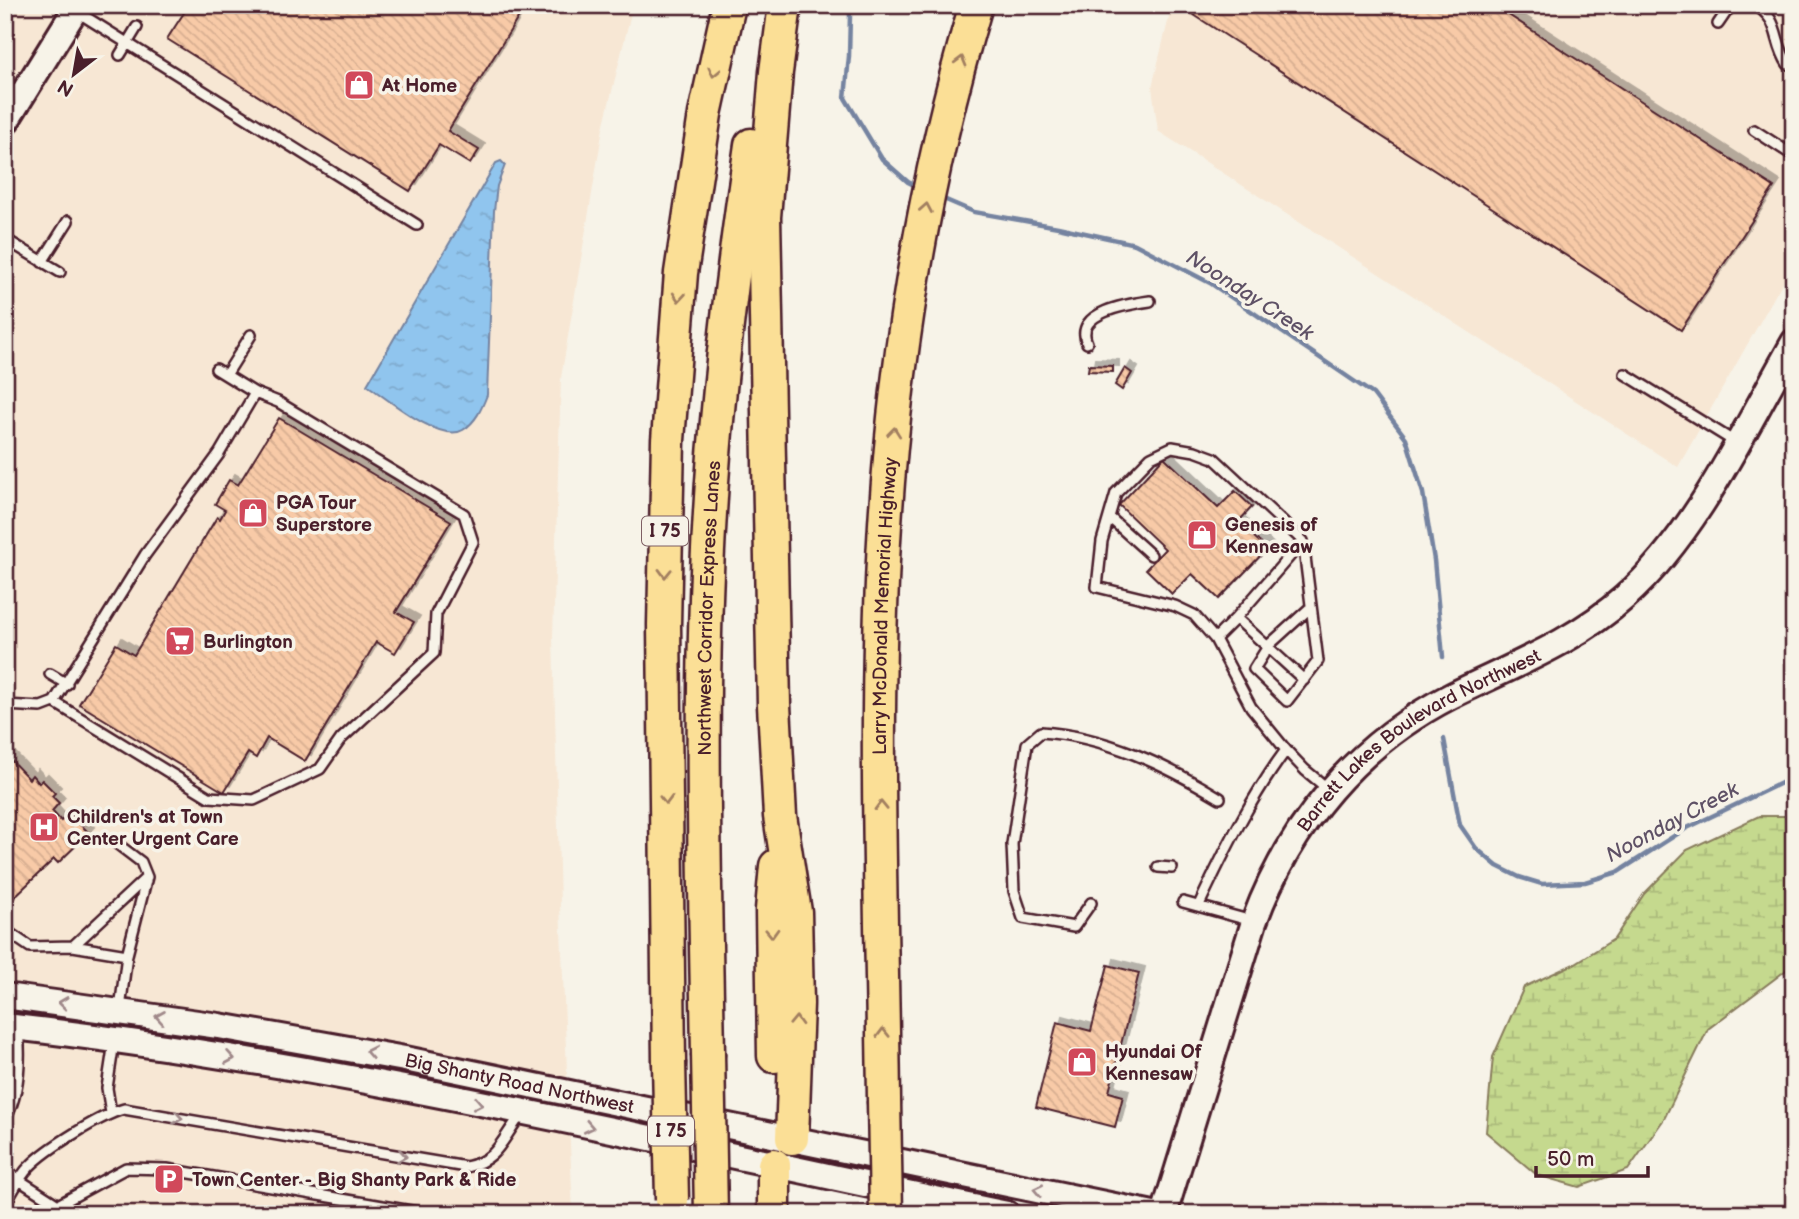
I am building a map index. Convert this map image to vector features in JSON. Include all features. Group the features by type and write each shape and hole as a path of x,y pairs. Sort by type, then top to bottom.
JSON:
{"highway":[{"name":"I 75","path":"672,1207 664,625 668,440 681,273 705,114 729,5"},
{"name":"Larry McDonald Memorial Highway","path":"886,1214 880,678 885,521 899,380 914,275 946,117 976,5"},
{"path":"778,10 764,217 774,693 780,816 772,910 783,1152 793,1214"},
{"name":"Northwest Corridor Express Lanes","path":"711,1214 705,840 706,624 710,515 719,391 744,191 778,10"},
{"path":"774,1214 783,1152"}],"street":[{"path":"5,123 76,8"},
{"name":"Barrett Lakes Boulevard Northwest","path":"1164,1214 1254,922 1285,852 1311,812 1356,763 1400,726 1430,707 1556,646 1624,598 1658,564 1681,534 1794,342"},
{"name":"Big Shanty Road Northwest","path":"5,996 120,1010 338,1046 783,1152 1007,1214"},
{"path":"114,1040 120,1010"},
{"name":"Big Shanty Road Northwest","path":"11,1027 114,1040 339,1077 522,1113 783,1152 1153,1214"}],"lane":[{"path":"1718,23 1731,5"},
{"path":"1754,5 1771,18 1787,64"},
{"path":"76,8 127,43 417,225"},
{"path":"120,55 137,27"},
{"path":"1754,130 1794,156"},
{"path":"42,261 68,220"},
{"path":"7,242 60,272"},
{"path":"1087,343 1085,328 1096,316 1130,304 1150,301"},
{"path":"226,375 251,335"},
{"path":"54,702 209,797 254,800 320,769 341,739 434,653 436,614 472,542 464,514 278,402 255,393 216,369"},
{"path":"1625,374 1737,442"},
{"path":"5,705 41,707 54,702 145,555 219,454 255,393"},
{"path":"1311,607 1269,645 1254,669 1287,702 1318,661 1303,541 1214,458 1195,451 1172,447 1151,457 1116,493 1102,541 1097,587 1175,606 1194,615 1215,639 1251,707 1286,750 1329,790"},
{"path":"1109,517 1151,555"},
{"path":"1215,639 1303,541"},
{"path":"1236,618 1269,645 1304,680"},
{"path":"50,674 67,684"},
{"path":"1091,903 1074,927 1023,918 1014,891 1012,844 1027,744 1041,732 1061,733 1122,750 1186,777 1220,798"},
{"path":"1199,905 1268,775 1286,750"},
{"path":"116,843 141,862 147,877 127,956 120,1010"},
{"path":"1158,867 1172,868"},
{"path":"73,946 147,877"},
{"path":"1183,902 1254,922"},
{"path":"5,930 30,947 73,946 127,956"},
{"path":"5,1121 16,1090 19,1057 11,1027"},
{"path":"111,1113 107,1088 114,1040"},
{"path":"5,1204 20,1179 36,1160 111,1113 124,1109 466,1167 491,1158 522,1113"},
{"path":"5,1171 20,1179 56,1210 126,1168 167,1169 429,1214"}],"shaded area":[{"path":"5,5 633,5 603,128 561,378 553,637 560,905 573,1214 5,1214"},
{"path":"1172,5 1794,5 1794,262 1678,467 1158,131 1152,87"}],"green space":[{"path":"1759,816 1794,816 1794,968 1789,968 1708,1029 1664,1119 1628,1170 1579,1187 1537,1175 1486,1132 1493,1057 1524,987 1574,964 1614,939 1644,894 1687,850"}],"water":[{"path":"501,161 505,165 497,186 494,211 487,395 468,427 453,433 441,431 414,418 367,385 496,163"}],"building":[{"name":"At Home","path":"189,5 526,5 448,131 479,150 470,164 439,145 410,191 167,39"},
{"path":"1200,5 1493,5 1774,187 1681,330 1194,15"},
{"path":"1089,365 1113,366 1113,372 1088,371"},
{"path":"1125,368 1132,373 1122,390 1115,385"},
{"path":"279,418 451,521 396,612 414,622 395,653 376,642 305,761 267,738 256,758 248,753 224,792 79,704 116,644 134,655 217,517 220,519 225,510 215,504 229,480 238,485"},
{"name":"Genesis of Kennesaw","path":"1164,457 1218,508 1235,491 1252,507 1238,522 1267,549 1219,599 1192,574 1172,594 1146,569 1165,549 1119,505"},
{"name":"Children's at Town Center Urgent Care","path":"5,754 29,779 32,775 39,783 42,780 55,793 52,796 59,803 52,811 61,821 69,813 89,833 58,863 54,859 10,901 5,896"},
{"name":"Hyundai Of Kennesaw","path":"1108,965 1139,973 1109,1092 1123,1096 1115,1127 1036,1107 1057,1022 1091,1031"}],"waterway":[{"name":"Noonday Creek","path":"848,5 849,56 845,98 882,159 908,182 918,187"},
{"name":"Noonday Creek","path":"939,197 974,212 1135,244 1210,283 1373,394 1406,438 1423,493 1434,560 1443,657"},
{"name":"Noonday Creek","path":"1444,739 1460,825 1476,848 1497,866 1542,884 1585,882 1618,872 1685,829 1794,777"}],"place":[{"name":"At Home","path":"359,85"},
{"name":"PGA Tour Superstore","path":"253,513"},
{"name":"Genesis of Kennesaw","path":"1202,535"},
{"name":"Burlington","path":"180,641"},
{"name":"Children's at Town Center Urgent Care","path":"44,827"},
{"name":"Hyundai Of Kennesaw","path":"1082,1062"},
{"name":"Town Center - Big Shanty Park & Ride","path":"169,1179"}]}
